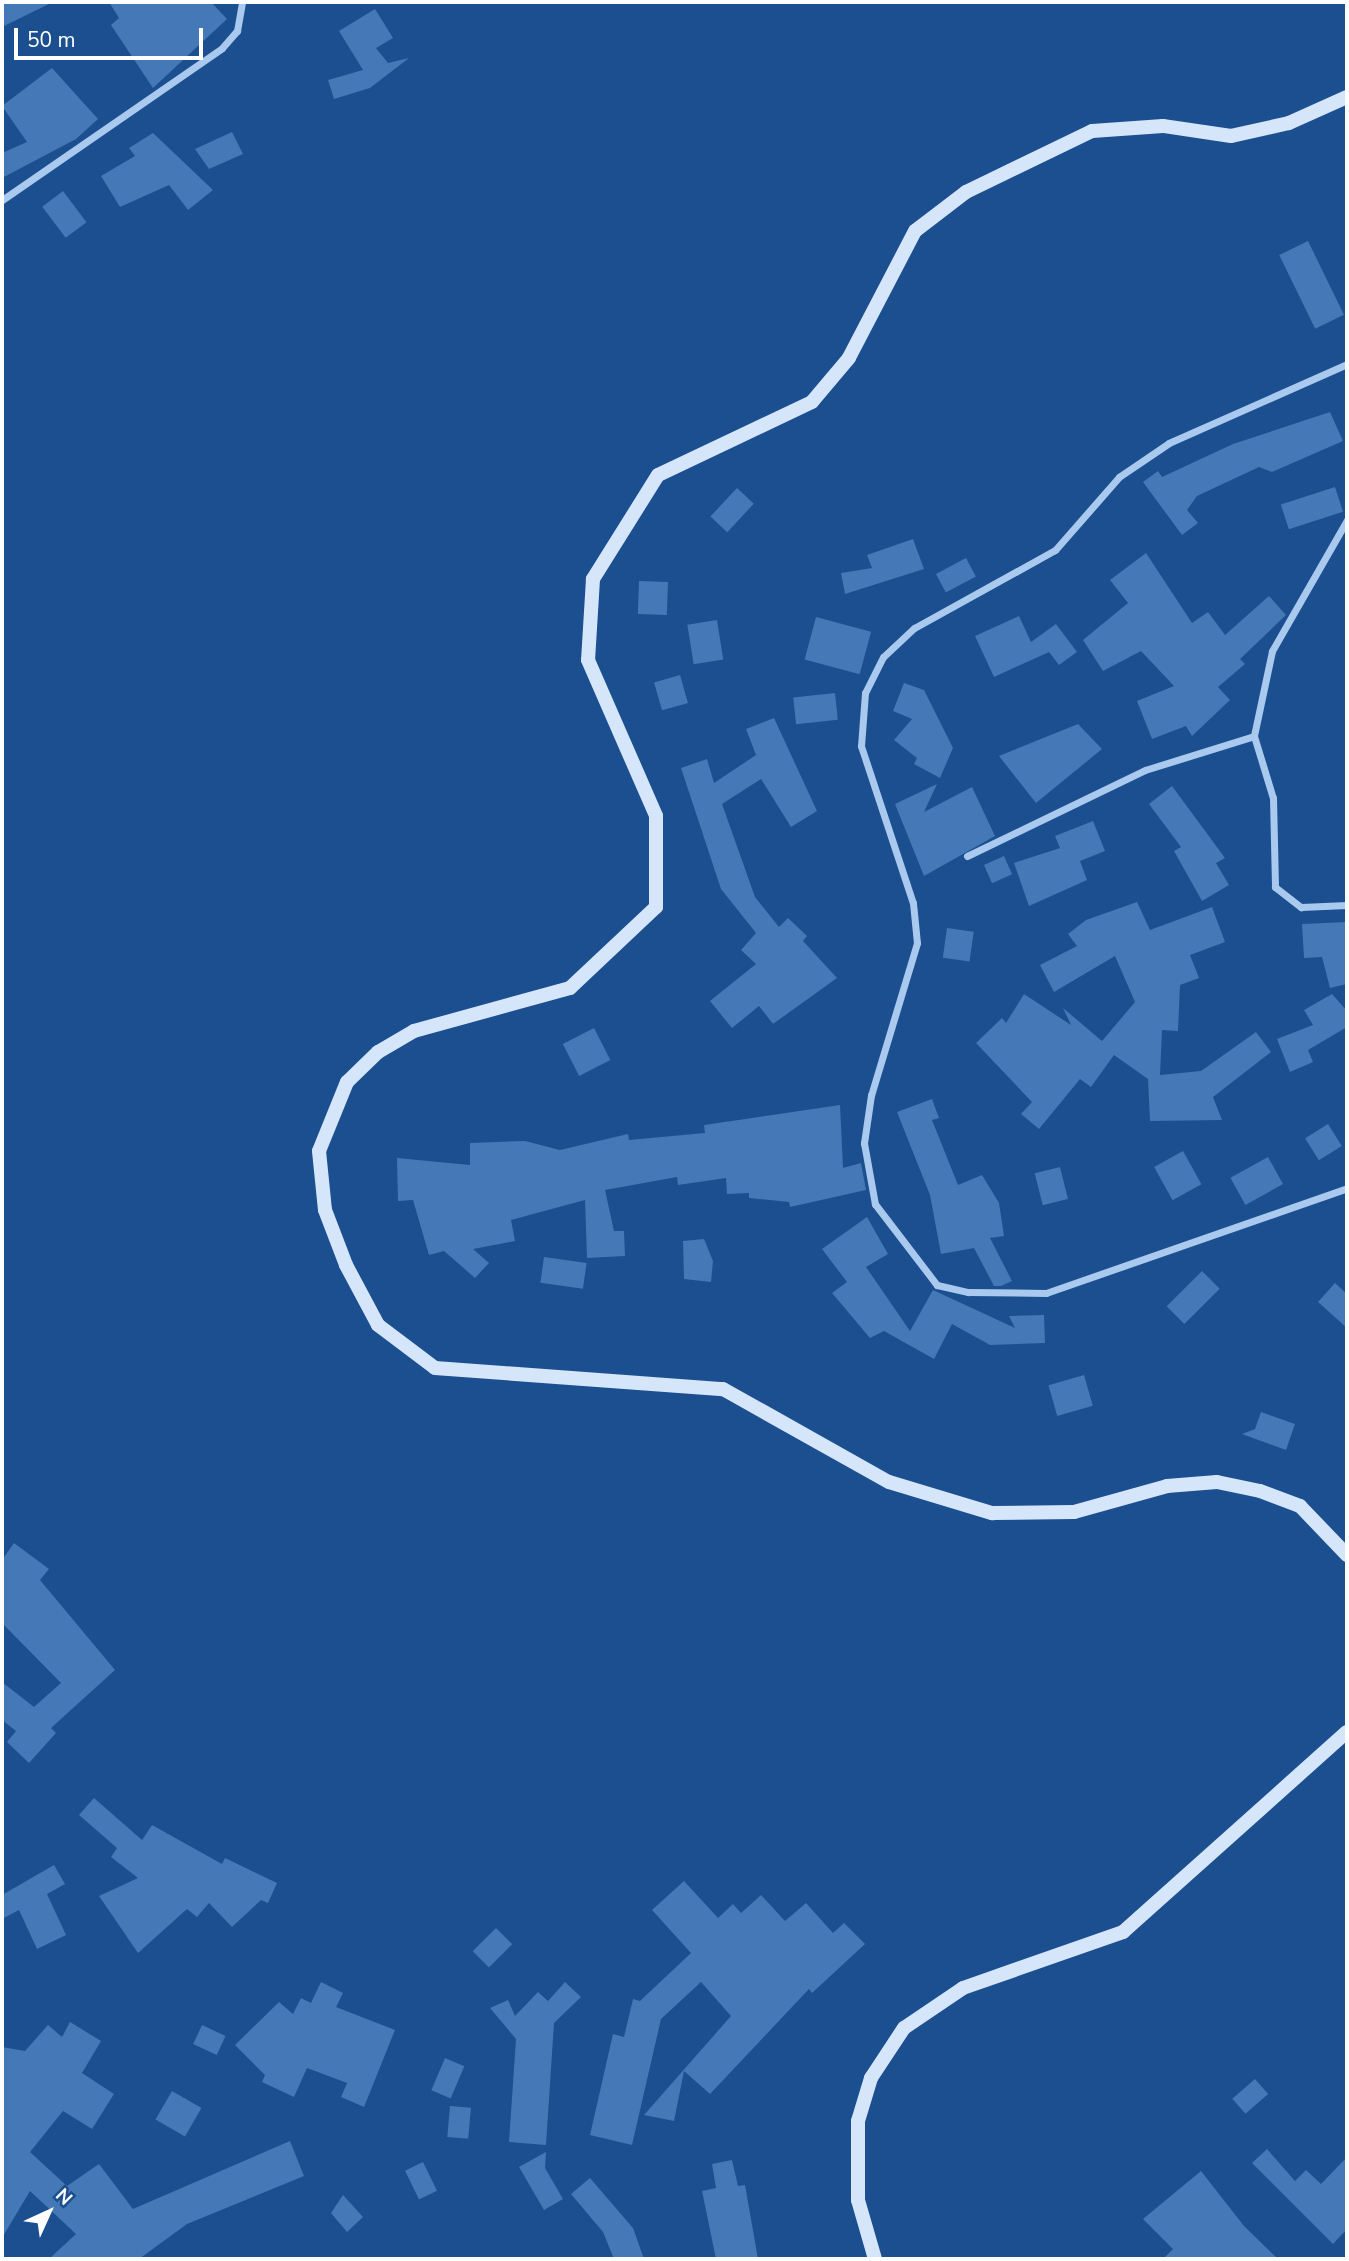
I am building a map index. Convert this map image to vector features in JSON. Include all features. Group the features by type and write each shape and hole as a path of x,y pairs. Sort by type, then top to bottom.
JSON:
{"street":[{"path":"2,199 222,48 237,31 242,2"},
{"path":"1347,97 1289,123 1231,136 1163,126 1092,131 967,192 915,231 849,358 812,402 658,475 593,579 588,660 656,816 656,907 570,988 414,1031 378,1052 347,1082 319,1151 325,1210 346,1265 378,1325 435,1368 723,1389 889,1482 992,1513 1074,1512 1167,1486 1217,1482 1249,1488 1300,1506 1347,1555"},
{"path":"1347,364 1169,443 1119,477 1055,550 914,628 883,657 865,693 861,746 913,903 917,943 871,1095 864,1143 875,1204 937,1285 968,1292 1046,1293 1347,1188"},
{"path":"1347,520 1272,651 1254,736 1273,798 1275,887 1301,907 1347,905"},
{"path":"967,856 1145,770 1254,736"},
{"path":"875,2259 858,2200 858,2121 871,2078 904,2028 963,1988 1123,1932 1347,1732"}],"building":[{"path":"2,2 53,2 2,27"},
{"path":"109,2 211,2 227,19 153,88 111,25 119,18"},
{"path":"375,9 393,38 376,48 388,63 409,58 370,88 334,99 328,80 363,70 339,31"},
{"path":"52,68 98,119 76,139 2,178 2,153 27,142 2,106"},
{"path":"232,132 243,154 209,169 195,149"},
{"path":"153,133 213,190 188,210 169,185 120,207 101,176 135,156 129,148"},
{"path":"63,191 86,222 66,238 42,207"},
{"path":"1308,241 1344,315 1315,329 1279,255"},
{"path":"1330,412 1343,441 1272,472 1259,467 1197,496 1187,510 1198,523 1182,535 1143,482 1158,471 1162,477 1233,444"},
{"path":"1335,487 1343,512 1289,529 1281,505"},
{"path":"737,488 754,504 727,532 710,517"},
{"path":"913,539 924,569 845,594 841,573 872,568 867,555"},
{"path":"1146,553 1192,623 1208,612 1225,635 1269,596 1286,615 1240,659 1245,664 1218,687 1230,700 1192,736 1186,726 1152,739 1137,701 1174,686 1141,651 1103,671 1083,640 1128,603 1110,580"},
{"path":"966,558 976,577 946,593 936,574"},
{"path":"639,581 668,582 667,615 638,614"},
{"path":"1019,616 1031,642 1056,624 1077,652 1059,665 1049,652 994,677 975,636"},
{"path":"816,617 871,632 860,674 805,660"},
{"path":"717,620 723,660 694,664 687,625"},
{"path":"680,675 688,703 662,710 654,682"},
{"path":"904,683 924,690 953,748 940,778 914,764 917,758 894,740 912,719 893,711"},
{"path":"835,693 838,720 796,724 793,697"},
{"path":"774,718 817,811 791,827 761,779 722,804 755,897 779,927 788,918 807,936 803,941 837,978 773,1024 759,1006 732,1028 710,1001 756,964 741,950 756,933 721,889 681,768 707,759 714,783 756,755 746,729"},
{"path":"1078,724 1102,749 1036,803 999,756"},
{"path":"937,784 924,812 972,787 995,836 924,876 895,804"},
{"path":"1172,786 1225,858 1216,863 1229,885 1202,901 1174,851 1181,847 1149,804"},
{"path":"1093,821 1105,851 1080,861 1087,880 1029,906 1014,863 1060,848 1055,836"},
{"path":"1004,856 1012,874 992,883 984,865"},
{"path":"1137,902 1150,930 1212,907 1225,942 1190,955 1199,978 1180,985 1178,1031 1162,1030 1160,1075 1201,1071 1256,1032 1271,1052 1213,1097 1222,1120 1150,1121 1148,1079 1114,1055 1091,1087 1080,1079 1039,1129 1021,1114 1032,1102 976,1043 1002,1018 1006,1023 1024,994 1071,1025 1063,1008 1102,1041 1135,1002 1115,956 1054,992 1040,965 1077,946 1068,934 1086,920"},
{"path":"1347,922 1347,984 1330,988 1322,957 1304,958 1302,924"},
{"path":"947,928 974,932 970,961 943,958"},
{"path":"1332,994 1347,1011 1347,1027 1308,1050 1313,1062 1290,1072 1277,1039 1313,1025 1304,1010"},
{"path":"594,1028 610,1060 579,1076 563,1044"},
{"path":"932,1099 939,1118 932,1120 958,1185 982,1175 999,1203 1004,1236 990,1238 1012,1281 1001,1286 994,1286 974,1248 941,1254 930,1195 897,1112"},
{"path":"840,1105 843,1168 861,1163 866,1190 790,1207 789,1202 749,1198 749,1193 727,1194 726,1178 678,1185 677,1177 605,1190 614,1231 624,1231 625,1256 587,1258 585,1200 511,1220 515,1241 473,1249 489,1263 475,1278 444,1251 429,1255 413,1200 398,1201 397,1158 470,1165 470,1143 525,1141 560,1150 628,1134 629,1140 705,1133 704,1125"},
{"path":"1328,1124 1342,1146 1319,1160 1305,1138"},
{"path":"1183,1151 1201,1184 1173,1200 1154,1167"},
{"path":"1268,1157 1283,1184 1245,1205 1230,1178"},
{"path":"1060,1167 1068,1199 1043,1205 1035,1173"},
{"path":"867,1217 888,1254 866,1267 910,1331 933,1290 1015,1328 1009,1316 1044,1315 1045,1343 990,1345 952,1324 934,1359 884,1331 870,1338 832,1293 847,1282 822,1249"},
{"path":"704,1239 713,1261 711,1282 684,1279 683,1241"},
{"path":"544,1257 587,1263 583,1289 540,1283"},
{"path":"1202,1271 1220,1289 1184,1324 1167,1306"},
{"path":"1335,1283 1347,1294 1347,1328 1318,1302"},
{"path":"1084,1375 1093,1406 1057,1416 1048,1385"},
{"path":"1261,1412 1295,1424 1286,1450 1242,1434 1255,1429"},
{"path":"14,1543 49,1569 40,1580 115,1670 51,1728 56,1733 29,1763 7,1742 16,1731 2,1720 2,1682 34,1707 61,1683 2,1623 2,1560"},
{"path":"94,1798 142,1840 152,1825 222,1864 225,1858 277,1883 268,1903 261,1900 232,1927 209,1903 197,1917 187,1909 138,1953 99,1896 138,1878 111,1857 117,1848 79,1815"},
{"path":"54,1865 65,1884 47,1894 66,1935 37,1949 19,1910 2,1919 2,1895"},
{"path":"684,1881 718,1918 733,1904 741,1913 761,1895 785,1921 806,1903 833,1933 844,1923 865,1944 812,1993 809,1989 710,2094 684,2071 674,2121 644,2115 731,2016 701,1982 661,2019 632,2145 590,2135 613,2034 624,2037 633,1999 640,2001 691,1953 652,1910"},
{"path":"496,1928 512,1944 489,1968 473,1951"},
{"path":"321,1982 343,1993 336,2007 395,2030 364,2107 341,2097 347,2083 307,2068 294,2097 262,2082 265,2075 235,2045 279,2002 293,2014 301,1998 311,2003"},
{"path":"565,1982 581,1997 554,2023 546,2145 509,2142 516,2039 490,2008 508,2000 515,2016 538,1992 548,2001"},
{"path":"70,2022 101,2041 82,2073 114,2094 92,2129 63,2111 30,2152 67,2186 99,2164 133,2209 290,2141 304,2176 187,2224 139,2259 49,2259 76,2234 30,2191 2,2238 2,2047 25,2051 48,2025 62,2037"},
{"path":"202,2025 226,2036 217,2055 193,2044"},
{"path":"445,2058 464,2066 451,2098 431,2090"},
{"path":"1255,2079 1268,2094 1245,2114 1232,2099"},
{"path":"172,2091 201,2108 185,2137 156,2120"},
{"path":"450,2106 471,2108 468,2139 447,2137"},
{"path":"1267,2149 1295,2181 1306,2170 1321,2184 1347,2157 1347,2229 1333,2244 1252,2163"},
{"path":"546,2152 545,2168 563,2199 544,2210 519,2167"},
{"path":"732,2160 738,2186 745,2185 758,2259 716,2259 702,2191 716,2188 712,2164"},
{"path":"423,2162 437,2191 419,2200 405,2171"},
{"path":"1201,2171 1244,2226 1278,2259 1163,2259 1173,2249 1143,2219"},
{"path":"590,2178 633,2228 644,2259 614,2259 603,2232 571,2194"},
{"path":"343,2195 363,2217 347,2232 331,2213"}]}
